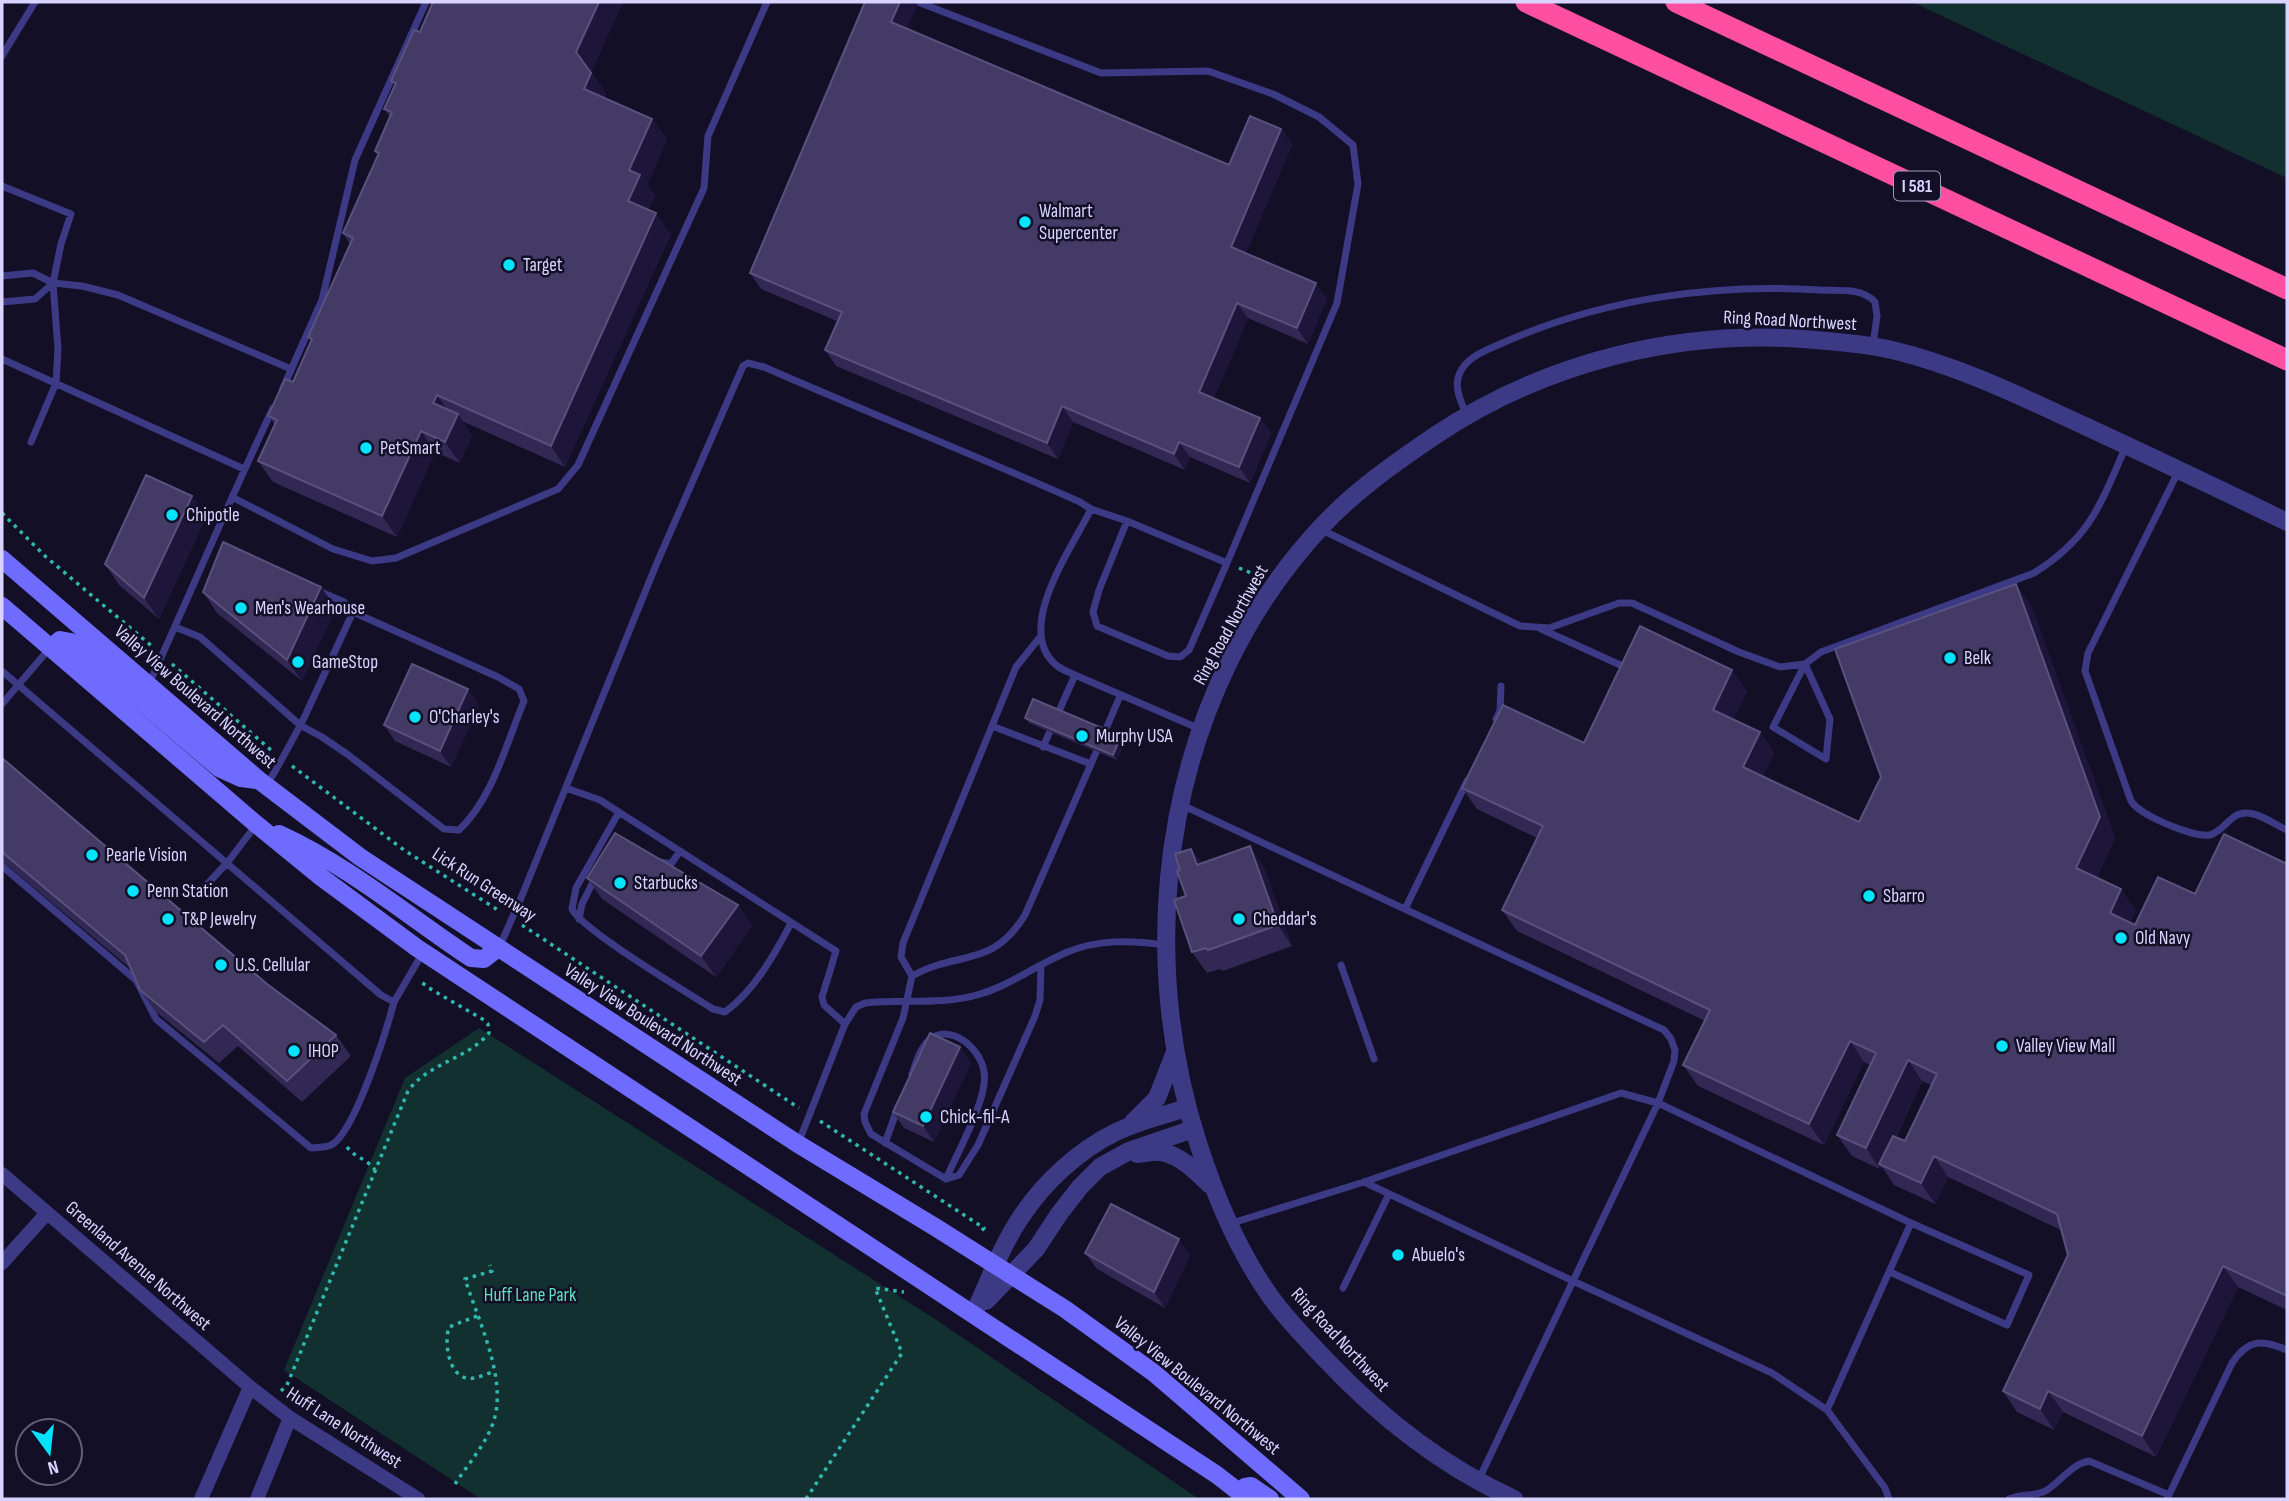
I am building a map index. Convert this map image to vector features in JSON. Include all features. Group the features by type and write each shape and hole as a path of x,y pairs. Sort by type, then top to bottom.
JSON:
{"highway":[{"path":"1518,2 1548,12"},
{"name":"I 581","path":"1526,2 2287,360"},
{"path":"1676,2 2287,289"}],"main road":[{"name":"Valley View Boulevard Northwest","path":"2,559 263,783 360,857 798,1144 1065,1309 1154,1373 1301,1499"},
{"path":"2,606 321,877 423,952 974,1313 1239,1497 1245,1487 1251,1486 1270,1499"},
{"path":"51,648 60,640 71,642 219,768 241,778 263,783"},
{"path":"257,824 307,847 471,958 484,959 498,948"}],"street":[{"name":"Ring Road Northwest","path":"1514,1499 1478,1482 1434,1455 1392,1424 1347,1382 1291,1323 1275,1303 1229,1224 1214,1190 1187,1108 1168,1003 1165,945 1170,862 1179,804 1201,730 1231,660 1283,573 1338,509 1376,478 1466,415 1524,386 1572,367 1670,344 1718,338 1767,337 1894,350 1986,380 2287,522"},
{"path":"974,1313 1003,1270 1020,1218 1037,1195 1063,1169 1091,1147 1140,1116 1157,1098 1175,1052"},
{"path":"1123,1129 1187,1108"},
{"path":"1003,1270 1036,1250 1059,1213 1100,1167 1145,1144 1193,1129"},
{"path":"1110,1161 1136,1154 1161,1152 1177,1158 1195,1170 1214,1190"},
{"name":"Greenland Avenue Northwest","path":"2,1174 250,1387"},
{"path":"2,1263 47,1213"},
{"path":"201,1499 250,1387"},
{"name":"Huff Lane Northwest","path":"250,1387 290,1418 418,1499"},
{"path":"257,1499 290,1418"}],"lane":[{"path":"2,56 35,2"},
{"path":"149,685 322,300 355,160 426,2"},
{"path":"232,496 333,549 372,561 396,558 558,489 578,466 704,188 708,136 767,2"},
{"path":"918,2 1101,73 1208,71 1273,94 1319,117 1353,145 1358,184 1337,303 1189,650 1180,657 1168,656 1117,637 1097,626 1093,612 1099,590 1127,521"},
{"path":"2,186 71,214 61,244 53,283 58,349 56,383 31,442"},
{"path":"2,276 33,273 53,283 82,286 118,295 292,369"},
{"path":"2,302 35,299 53,283"},
{"path":"1466,415 1457,391 1457,380 1462,368 1487,350 1530,331 1569,319 1633,303 1685,294 1750,288 1860,292 1875,302 1877,316 1872,346"},
{"path":"2,359 244,469"},
{"path":"498,948 521,898 656,565 743,366 748,363 764,367 855,407 955,446 1091,509 1127,521 1227,563"},
{"path":"1805,664 1830,719 1826,759 1773,727 1805,664 1821,652 2034,573 2076,541 2089,524 2127,445"},
{"path":"2179,470 2088,653 2085,671 2131,801 2140,811 2194,833 2207,835 2223,828 2230,819 2239,814 2249,813 2287,830"},
{"path":"1091,509 1048,595 1040,625 1040,638 1046,652 1053,662 1076,676 1201,730"},
{"path":"1319,529 1520,626 1541,628 1627,667"},
{"path":"211,544 223,550"},
{"path":"175,627 200,638 300,725 330,743 444,828 459,830 472,817 490,784 524,701 519,690 498,677 353,612 344,602 308,586"},
{"path":"1541,628 1619,603 1632,603 1739,652 1780,667 1805,664"},
{"path":"263,783 282,759 300,725 353,612"},
{"path":"1040,638 1016,667 902,943 901,957 912,976 908,1001 864,1114 864,1122 871,1134 946,1179 959,1175 968,1164 983,1133 1040,1000 1041,965"},
{"path":"2,704 51,648"},
{"path":"2,671 381,995 394,1002"},
{"path":"1044,747 1076,676"},
{"path":"1491,730 1500,711 1501,687"},
{"path":"912,976 926,968 978,955 1002,944 1015,933 1026,915 1120,696"},
{"path":"992,726 1091,764"},
{"path":"1405,909 1469,776"},
{"path":"566,788 600,800 836,951 822,997 824,1005 845,1024"},
{"path":"1179,804 1664,1030 1671,1039 1675,1050 1674,1061 1658,1103 1478,1482"},
{"path":"619,812 576,888 572,909 579,919 713,1009 725,1012 740,1002 791,923"},
{"path":"198,894 227,863 257,824"},
{"path":"651,857 658,862 671,864 681,851"},
{"path":"2,866 136,980 156,1019 311,1148 330,1146 340,1137 361,1099 394,1002 423,952"},
{"path":"579,919 582,904 599,870"},
{"path":"798,1144 845,1024 856,1007 865,1003 944,1000 973,996 993,990 1066,953 1091,944 1119,941 1165,945"},
{"path":"1341,965 1374,1059"},
{"path":"907,1087 926,1042 935,1036 948,1033 964,1041 978,1054 985,1074 982,1092 967,1135 946,1179"},
{"path":"1229,1224 1364,1182 1621,1093 1658,1103 1911,1223 2029,1275 2007,1325 1889,1272"},
{"path":"885,1143 902,1098"},
{"path":"1364,1182 1772,1373 1828,1410 1885,1488 1889,1499"},
{"path":"1343,1288 1390,1194"},
{"path":"1828,1410 1911,1223"},
{"path":"2009,1499 2047,1490 2080,1463 2089,1461 2168,1497 2240,1350 2258,1342 2274,1344 2287,1350"}],"path":[{"name":"Lick Run Greenway","path":"2,513 46,556 282,759 404,850 984,1228 981,1233"},
{"path":"1227,563 1262,577 1283,573"},
{"path":"270,1403 286,1385 404,1097 422,1076 478,1043 489,1032 488,1024 484,1020 429,988"},
{"path":"340,1137 352,1153 367,1159 375,1170"},
{"path":"455,1484 493,1422 498,1391 495,1371 465,1279 492,1271 490,1265"},
{"path":"806,1499 902,1353 874,1288 913,1293"},
{"path":"477,1316 449,1327 446,1344 459,1375 467,1378 495,1371"}],"green space":[{"path":"1912,2 2287,2 2287,178"},
{"name":"Huff Lane Park","path":"479,1028 938,1321 1199,1499 481,1499 284,1370 405,1078"}],"building":[{"path":"433,2 599,2 576,52 591,73 584,89 652,119 629,170 640,175 628,201 656,213 551,446 437,395 433,403 458,414 445,442 421,431 382,516 258,461 277,420 268,416 285,379 293,382 312,339 308,337 353,238 343,233 379,153 375,151 392,112 384,109 396,83 391,81 414,30 420,32"},
{"name":"Walmart Supercenter","path":"865,2 900,2 891,22 1229,165 1250,116 1281,129 1231,247 1316,283 1297,328 1237,303 1199,392 1260,418 1239,467 1179,442 1174,454 1062,406 1047,443 825,350 842,312 750,273"},
{"path":"146,475 192,496 144,598 105,564"},
{"path":"223,542 321,587 287,660 203,592"},
{"name":"Valley View Mall","path":"2016,584 2100,817 2076,868 2121,889 2110,913 2135,925 2158,877 2195,894 2224,834 2287,864 2287,1296 2223,1266 2142,1436 2048,1391 2040,1409 2003,1391 2068,1255 2057,1214 1934,1156 1921,1183 1879,1164 1893,1136 1905,1141 1937,1074 1908,1060 1866,1148 1837,1135 1876,1053 1850,1041 1809,1124 1683,1065 1710,1010 1502,910 1543,826 1462,788 1503,705 1584,743 1640,626 1732,670 1713,710 1760,732 1743,767 1859,822 1881,777 1835,649"},
{"path":"412,664 468,689 440,751 384,725"},
{"path":"1033,699 1121,736 1113,755 1025,718"},
{"path":"2,758 267,984 336,1035 287,1081 223,1025 204,1042 140,990 125,955 2,852"},
{"path":"615,833 738,905 701,956 587,878"},
{"name":"Cheddar's","path":"1250,846 1278,925 1208,950 1206,948 1192,952 1174,900 1186,896 1177,871 1180,870 1175,854 1191,849 1197,865"},
{"path":"930,1033 960,1047 923,1126 893,1112"},
{"path":"1111,1204 1179,1239 1154,1292 1085,1253"}],"place":[{"name":"Walmart Supercenter","path":"1025,222"},
{"name":"Target","path":"509,265"},
{"name":"PetSmart","path":"366,448"},
{"name":"Chipotle","path":"172,515"},
{"name":"Men's Wearhouse","path":"241,608"},
{"name":"Belk","path":"1950,658"},
{"name":"GameStop","path":"298,662"},
{"name":"O'Charley's","path":"415,717"},
{"name":"Murphy USA","path":"1082,736"},
{"name":"Pearle Vision","path":"92,855"},
{"name":"Starbucks","path":"620,883"},
{"name":"Penn Station","path":"133,891"},
{"name":"Sbarro","path":"1869,896"},
{"name":"T&P Jewelry","path":"168,919"},
{"name":"Cheddar's","path":"1239,919"},
{"name":"Old Navy","path":"2121,938"},
{"name":"U.S. Cellular","path":"221,965"},
{"name":"Valley View Mall","path":"2002,1046"},
{"name":"IHOP","path":"294,1051"},
{"name":"Chick-fil-A","path":"926,1117"},
{"name":"Abuelo's","path":"1398,1255"}]}
